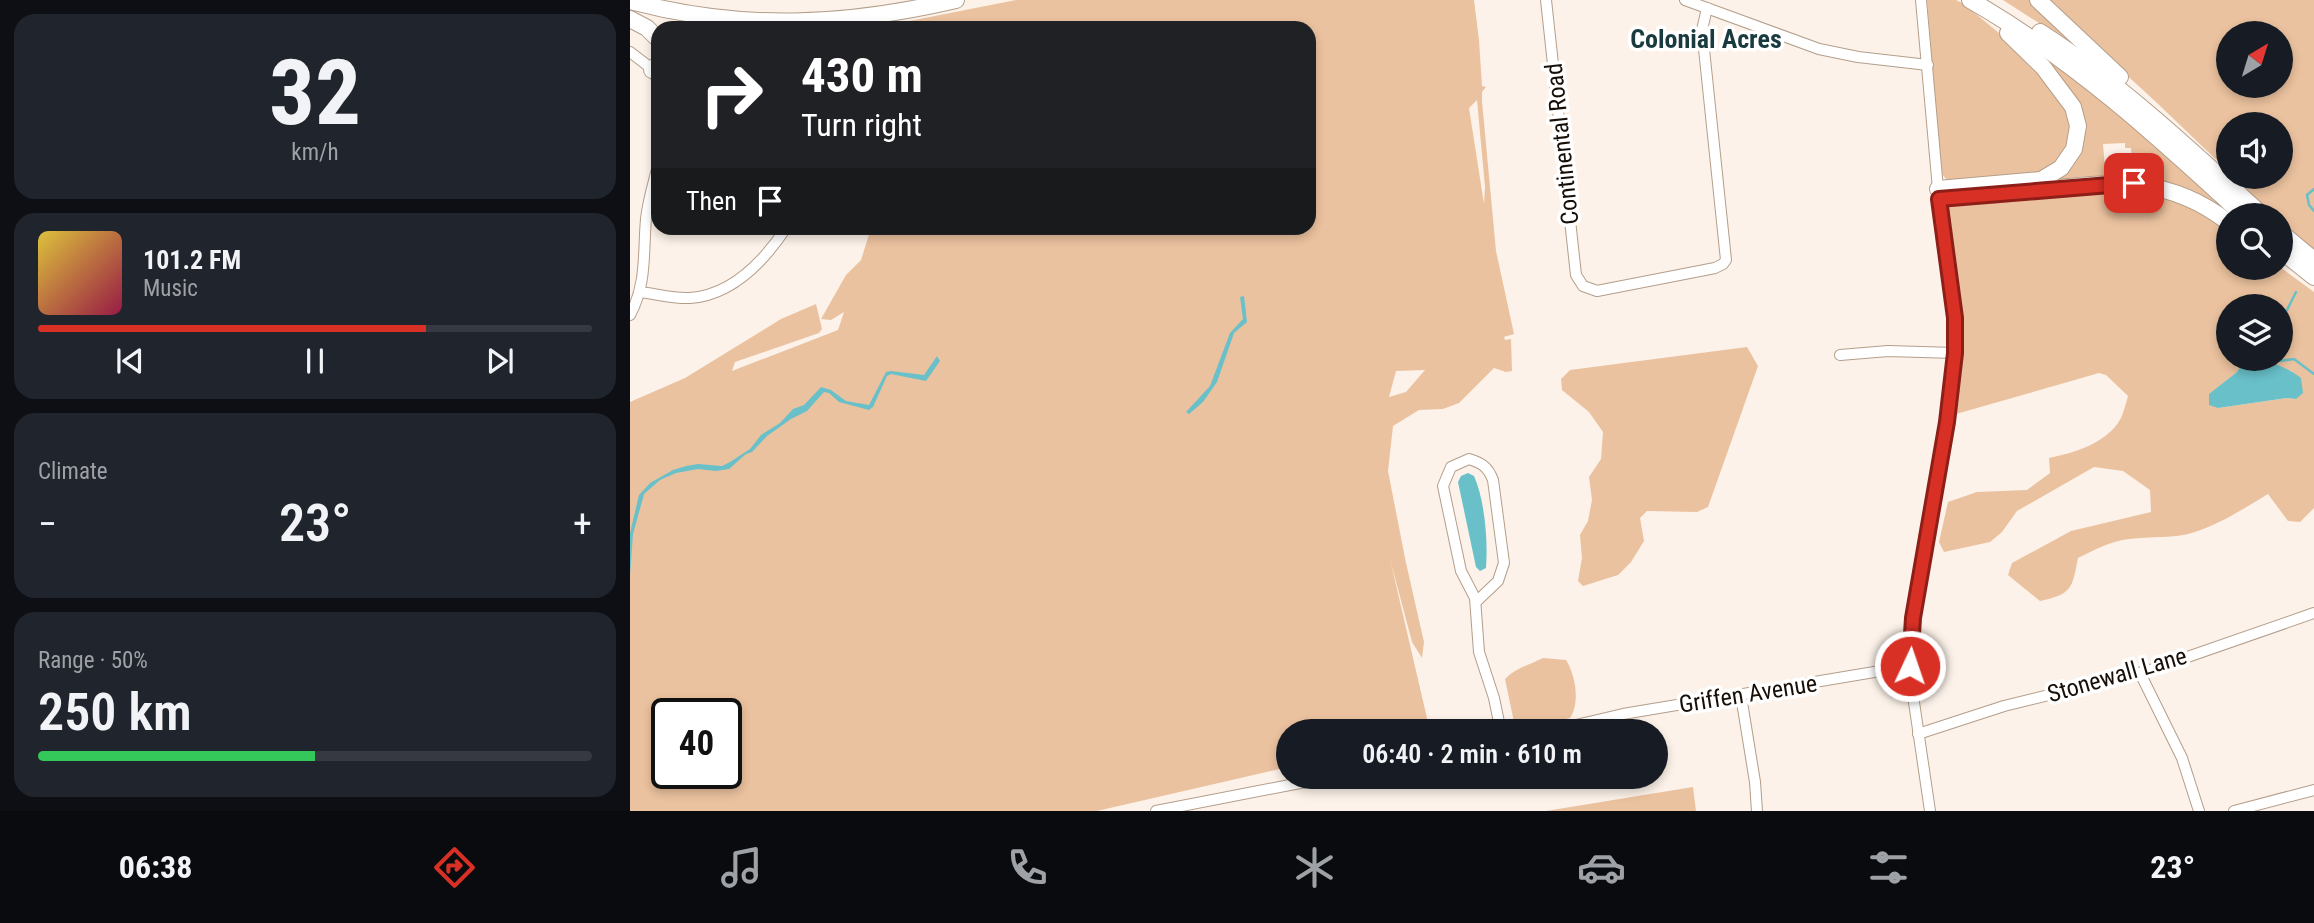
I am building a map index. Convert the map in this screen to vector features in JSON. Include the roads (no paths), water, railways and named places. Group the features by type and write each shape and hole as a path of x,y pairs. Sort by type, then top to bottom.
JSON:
{"highway":[{"path":"664,0 709,9 790,14 845,11 912,0"},
{"path":"817,21 872,17 957,0"},
{"path":"870,21 957,0"},
{"path":"1939,194 2041,180 2057,172 2065,164 2074,149 2077,137 2077,120 2073,107 2054,80 2019,42 1969,0"},
{"path":"1969,0 2040,44 2108,94 2230,203"},
{"path":"1989,0 2059,43 2103,75 2249,203"},
{"path":"2038,0 2161,115 2187,146"},
{"path":"630,1 708,18 757,21"},
{"path":"630,19 651,32"},
{"path":"1939,194 2134,183 2180,194 2216,214"},
{"path":"2293,243 2314,260"},
{"path":"2293,260 2314,277"},
{"path":"2293,273 2314,287"}],"street":[{"name":"Continental Road","path":"1546,0 1575,267 1578,281 1597,291 1721,265 1726,260 1702,30 1707,8"},
{"path":"1685,0 1819,49 1858,57 1928,65"},
{"path":"1921,0 1939,194 1955,318 1955,353 1947,422 1913,618 1910,666 1930,811"},
{"path":"630,52 651,67"},
{"path":"630,315 640,292 645,262 646,215 651,194"},
{"path":"640,292 689,298 725,289 755,265 780,235"},
{"path":"1840,355 1888,351 1955,353"},
{"path":"1476,603 1498,581 1504,564 1493,480 1489,469 1469,459 1459,461 1451,467 1443,486 1461,572 1476,603 1479,652 1498,719"},
{"name":"Stonewall Lane","path":"1919,734 2004,706 2140,673 2314,612"},
{"name":"Griffen Avenue","path":"1602,719 1910,666"},
{"path":"2140,673 2174,738 2199,811"},
{"path":"1741,696 1757,811"},
{"path":"1156,811 1276,788"},
{"path":"2234,811 2314,790"}],"water":[{"path":"1244,296 1247,322 1234,333 1217,382 1203,402 1189,414 1186,412 1210,386 1230,333 1243,319 1240,297"},
{"path":"937,356 940,361 926,381 891,374 887,376 873,407 869,410 839,402 824,392 807,411 767,436 752,452 729,469 698,469 676,473 660,480 644,494 633,534 630,576 630,533 639,495 650,483 686,466 722,466 730,462 750,449 761,435 780,423 793,409 804,405 821,387 831,390 846,401 869,405 886,372 924,375"},
{"path":"2290,371 2301,378 2303,393 2296,399 2218,408 2209,405 2209,394 2237,372"},
{"path":"1468,473 1474,476 1478,486 1485,521 1486,568 1480,571 1476,567 1458,482 1461,476"}],"waterway":[{"path":"2314,189 2307,195 2309,205 2314,211"},
{"path":"2293,298 2296,292"},
{"path":"2293,359 2314,374"}],"district":[{"name":"Colonial Acres","path":"1706,39"}]}
